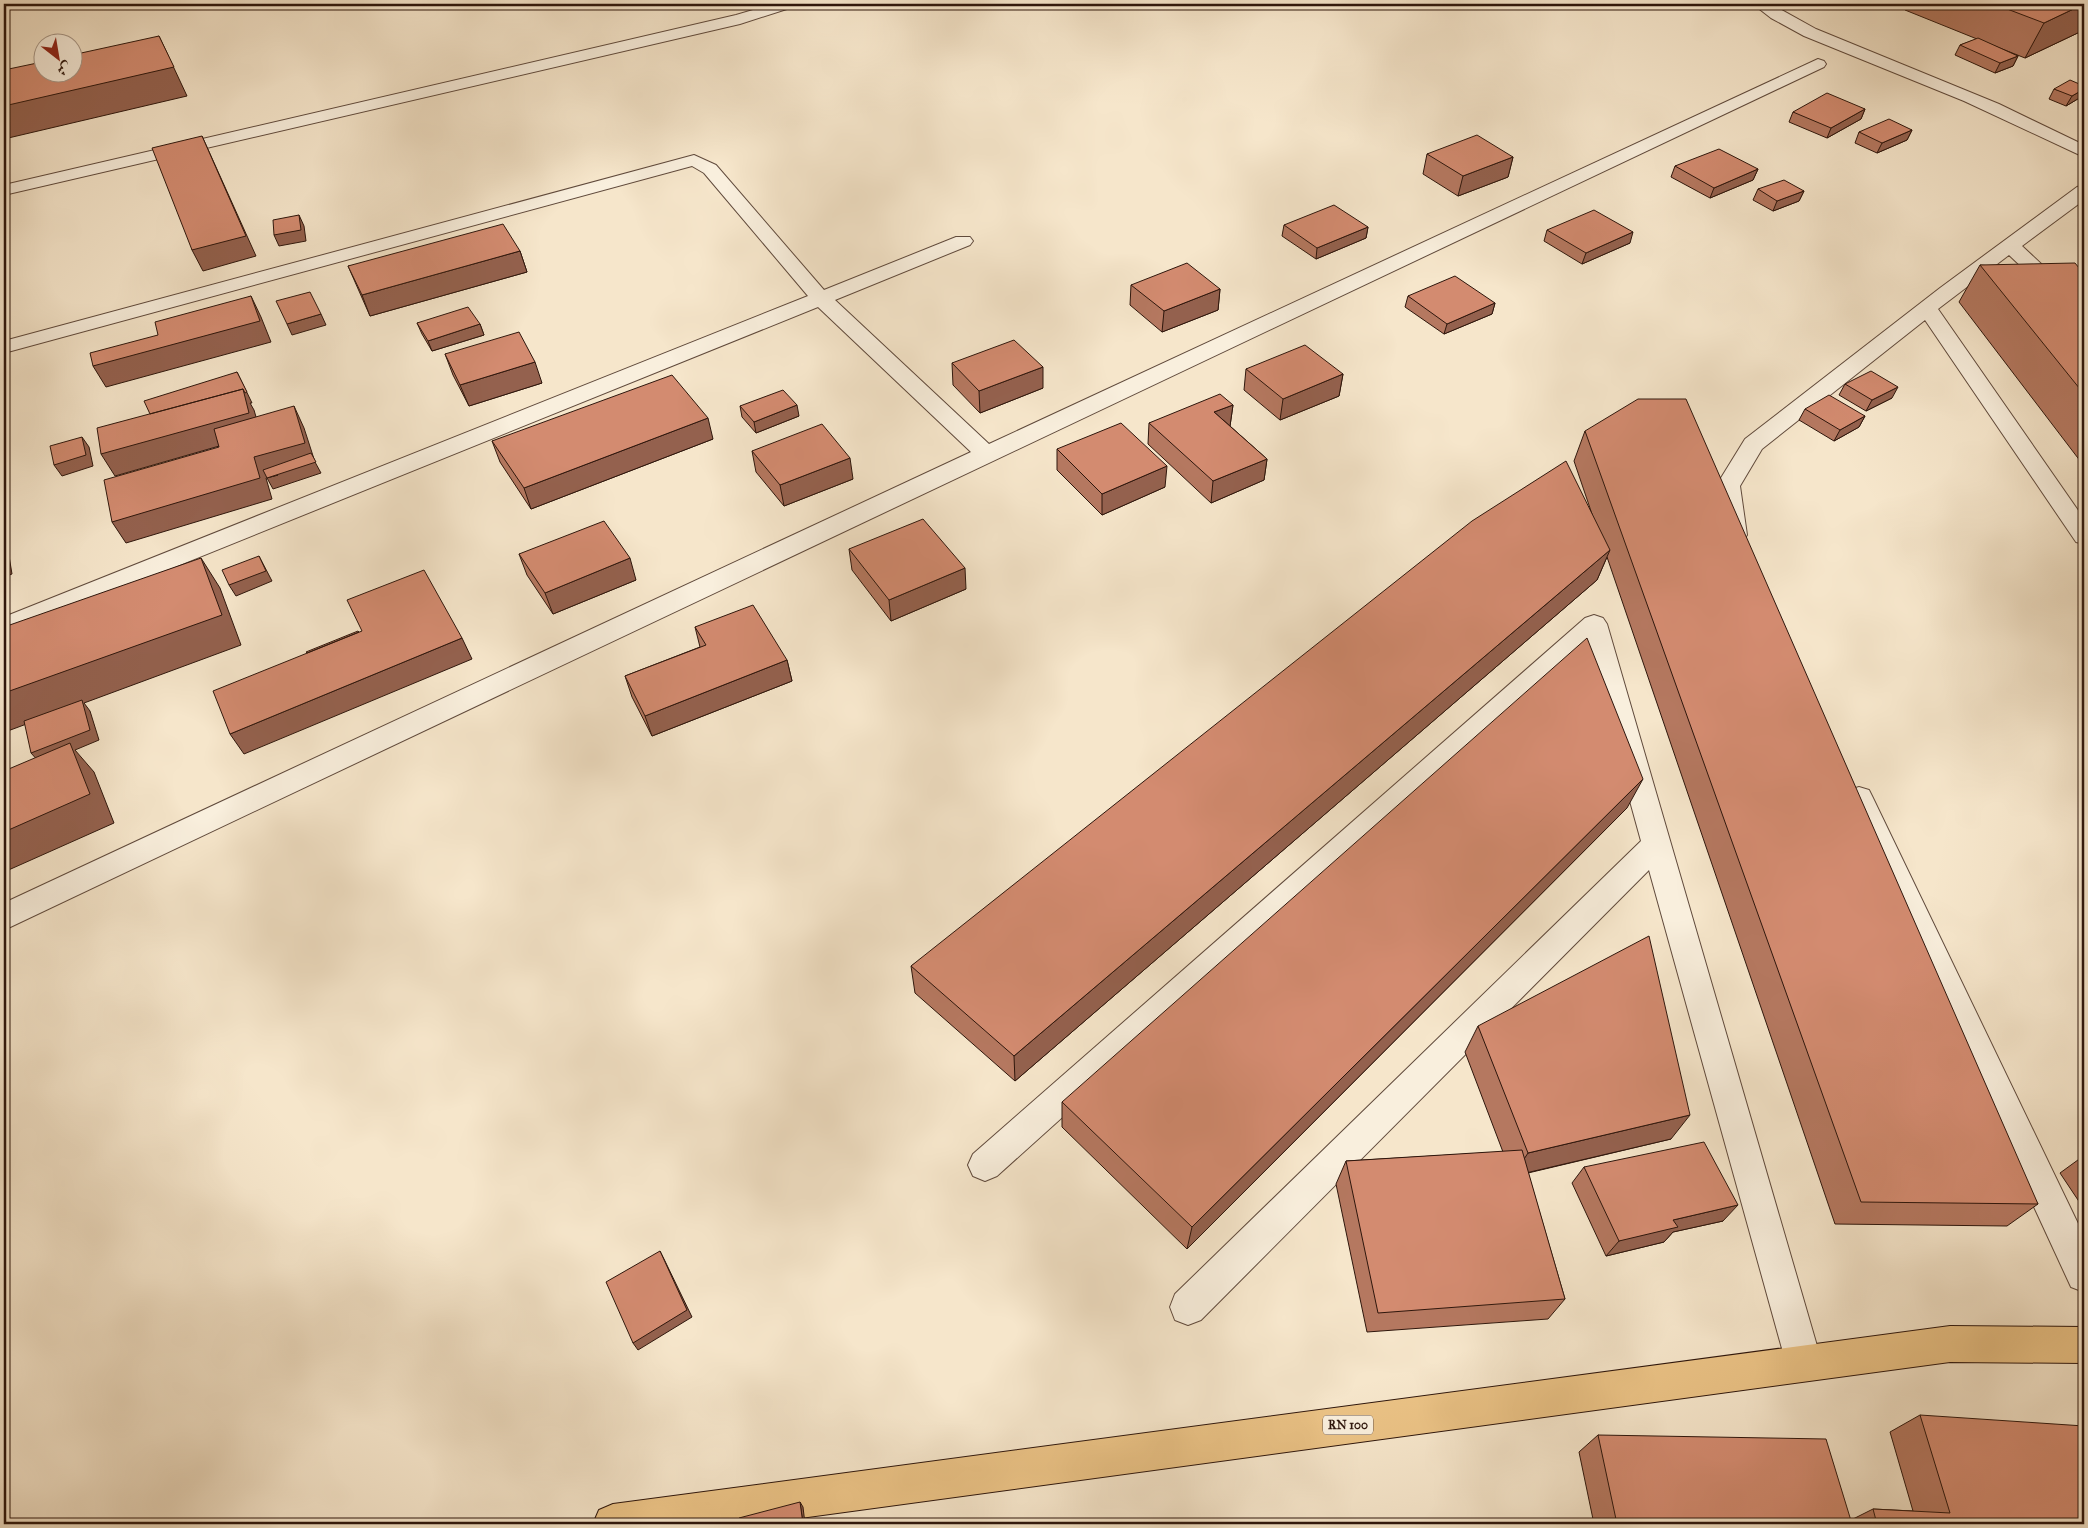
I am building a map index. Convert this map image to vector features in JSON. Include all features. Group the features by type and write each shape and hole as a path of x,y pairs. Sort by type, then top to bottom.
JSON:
{"main road":[{"name":"RN 100","path":"613,1524 1950,1344 2084,1345"}],"street":[{"path":"4,190 740,19 788,4"},
{"path":"1761,4 1822,38 1978,101 2046,132 2084,152"},
{"path":"4,917 1818,64"},
{"path":"4,348 694,160 710,169 821,298 987,455"},
{"path":"1745,557 1732,530 1728,486 1753,444 1927,308 2084,191"},
{"path":"4,627 963,241"},
{"path":"2011,246 2084,315"},
{"path":"1927,308 2084,536"},
{"path":"985,1165 1594,624 1804,1363"},
{"path":"1847,772 2084,1274"},
{"path":"1188,1307 1656,845"}],"building":[{"path":"1994,4 2084,4 2044,23"},
{"path":"159,36 174,67 4,106 4,70 32,64 32,82 82,82 82,53"},
{"path":"1978,38 2018,56 2000,63 1960,45"},
{"path":"2070,80 2084,86 2084,89 2072,96 2054,89"},
{"path":"1827,93 1865,109 1831,128 1793,112"},
{"path":"1889,119 1912,130 1882,143 1859,132"},
{"path":"1477,135 1513,157 1463,176 1427,154"},
{"path":"202,136 246,236 192,250 152,148"},
{"path":"1719,149 1758,169 1714,188 1675,166"},
{"path":"1784,180 1804,191 1777,201 1758,189"},
{"path":"1334,205 1368,227 1317,248 1284,225"},
{"path":"1594,210 1633,232 1586,253 1547,230"},
{"path":"299,215 301,230 274,235 273,220"},
{"path":"503,224 520,251 362,295 348,266"},
{"path":"1187,263 1220,289 1164,311 1131,285"},
{"path":"2075,263 2084,274 2084,394 1980,265"},
{"path":"1455,276 1495,303 1447,324 1408,296"},
{"path":"310,292 321,314 287,324 276,301"},
{"path":"251,296 260,321 93,366 90,353 158,335 155,322"},
{"path":"468,307 480,324 428,341 417,323"},
{"path":"519,332 535,362 460,385 445,354"},
{"path":"1014,340 1043,367 979,391 952,363"},
{"path":"1305,345 1343,374 1283,399 1246,369"},
{"path":"1871,371 1898,387 1872,400 1845,384"},
{"path":"237,372 247,392 245,393 243,389 150,414 144,401"},
{"path":"672,375 708,418 524,488 492,441"},
{"path":"243,389 249,413 101,454 97,428"},
{"path":"783,390 797,405 754,422 740,406"},
{"path":"1220,394 1233,405 1214,412 1267,459 1213,481 1149,423"},
{"path":"1829,395 1865,416 1840,430 1805,409"},
{"path":"1638,399 1686,399 2038,1204 1861,1202 1585,431"},
{"path":"294,406 305,443 254,457 260,478 112,522 104,480 219,447 214,429"},
{"path":"1121,423 1167,466 1102,494 1057,449"},
{"path":"822,424 850,458 780,485 752,451"},
{"path":"82,437 86,455 54,465 50,446"},
{"path":"311,453 316,462 267,478 263,470"},
{"path":"1566,461 1610,550 1014,1056 911,966 1472,521"},
{"path":"923,519 965,568 889,600 849,549"},
{"path":"604,521 630,558 545,593 519,554"},
{"path":"259,556 266,571 229,585 222,570"},
{"path":"201,558 222,615 4,693 4,627"},
{"path":"424,570 462,638 230,734 213,691 362,631 347,600"},
{"path":"753,605 787,660 645,716 625,676 706,645 695,627"},
{"path":"358,631 359,632 306,652"},
{"path":"1587,638 1643,779 1192,1227 1062,1102"},
{"path":"82,700 90,730 31,753 24,721"},
{"path":"70,743 90,794 4,832 4,771"},
{"path":"1649,936 1690,1115 1528,1153 1478,1026"},
{"path":"1704,1142 1738,1205 1673,1220 1678,1227 1619,1241 1584,1167"},
{"path":"1522,1150 1565,1299 1378,1313 1346,1161"},
{"path":"660,1251 687,1310 633,1343 606,1282"},
{"path":"1920,1415 2084,1426 2084,1524 1877,1524 1873,1509 1950,1513"},
{"path":"1598,1435 1826,1439 1852,1524 1617,1524"},
{"path":"800,1502 803,1524 739,1524 739,1518"},
{"path":"1451,1520 1453,1524 1412,1524"}]}
